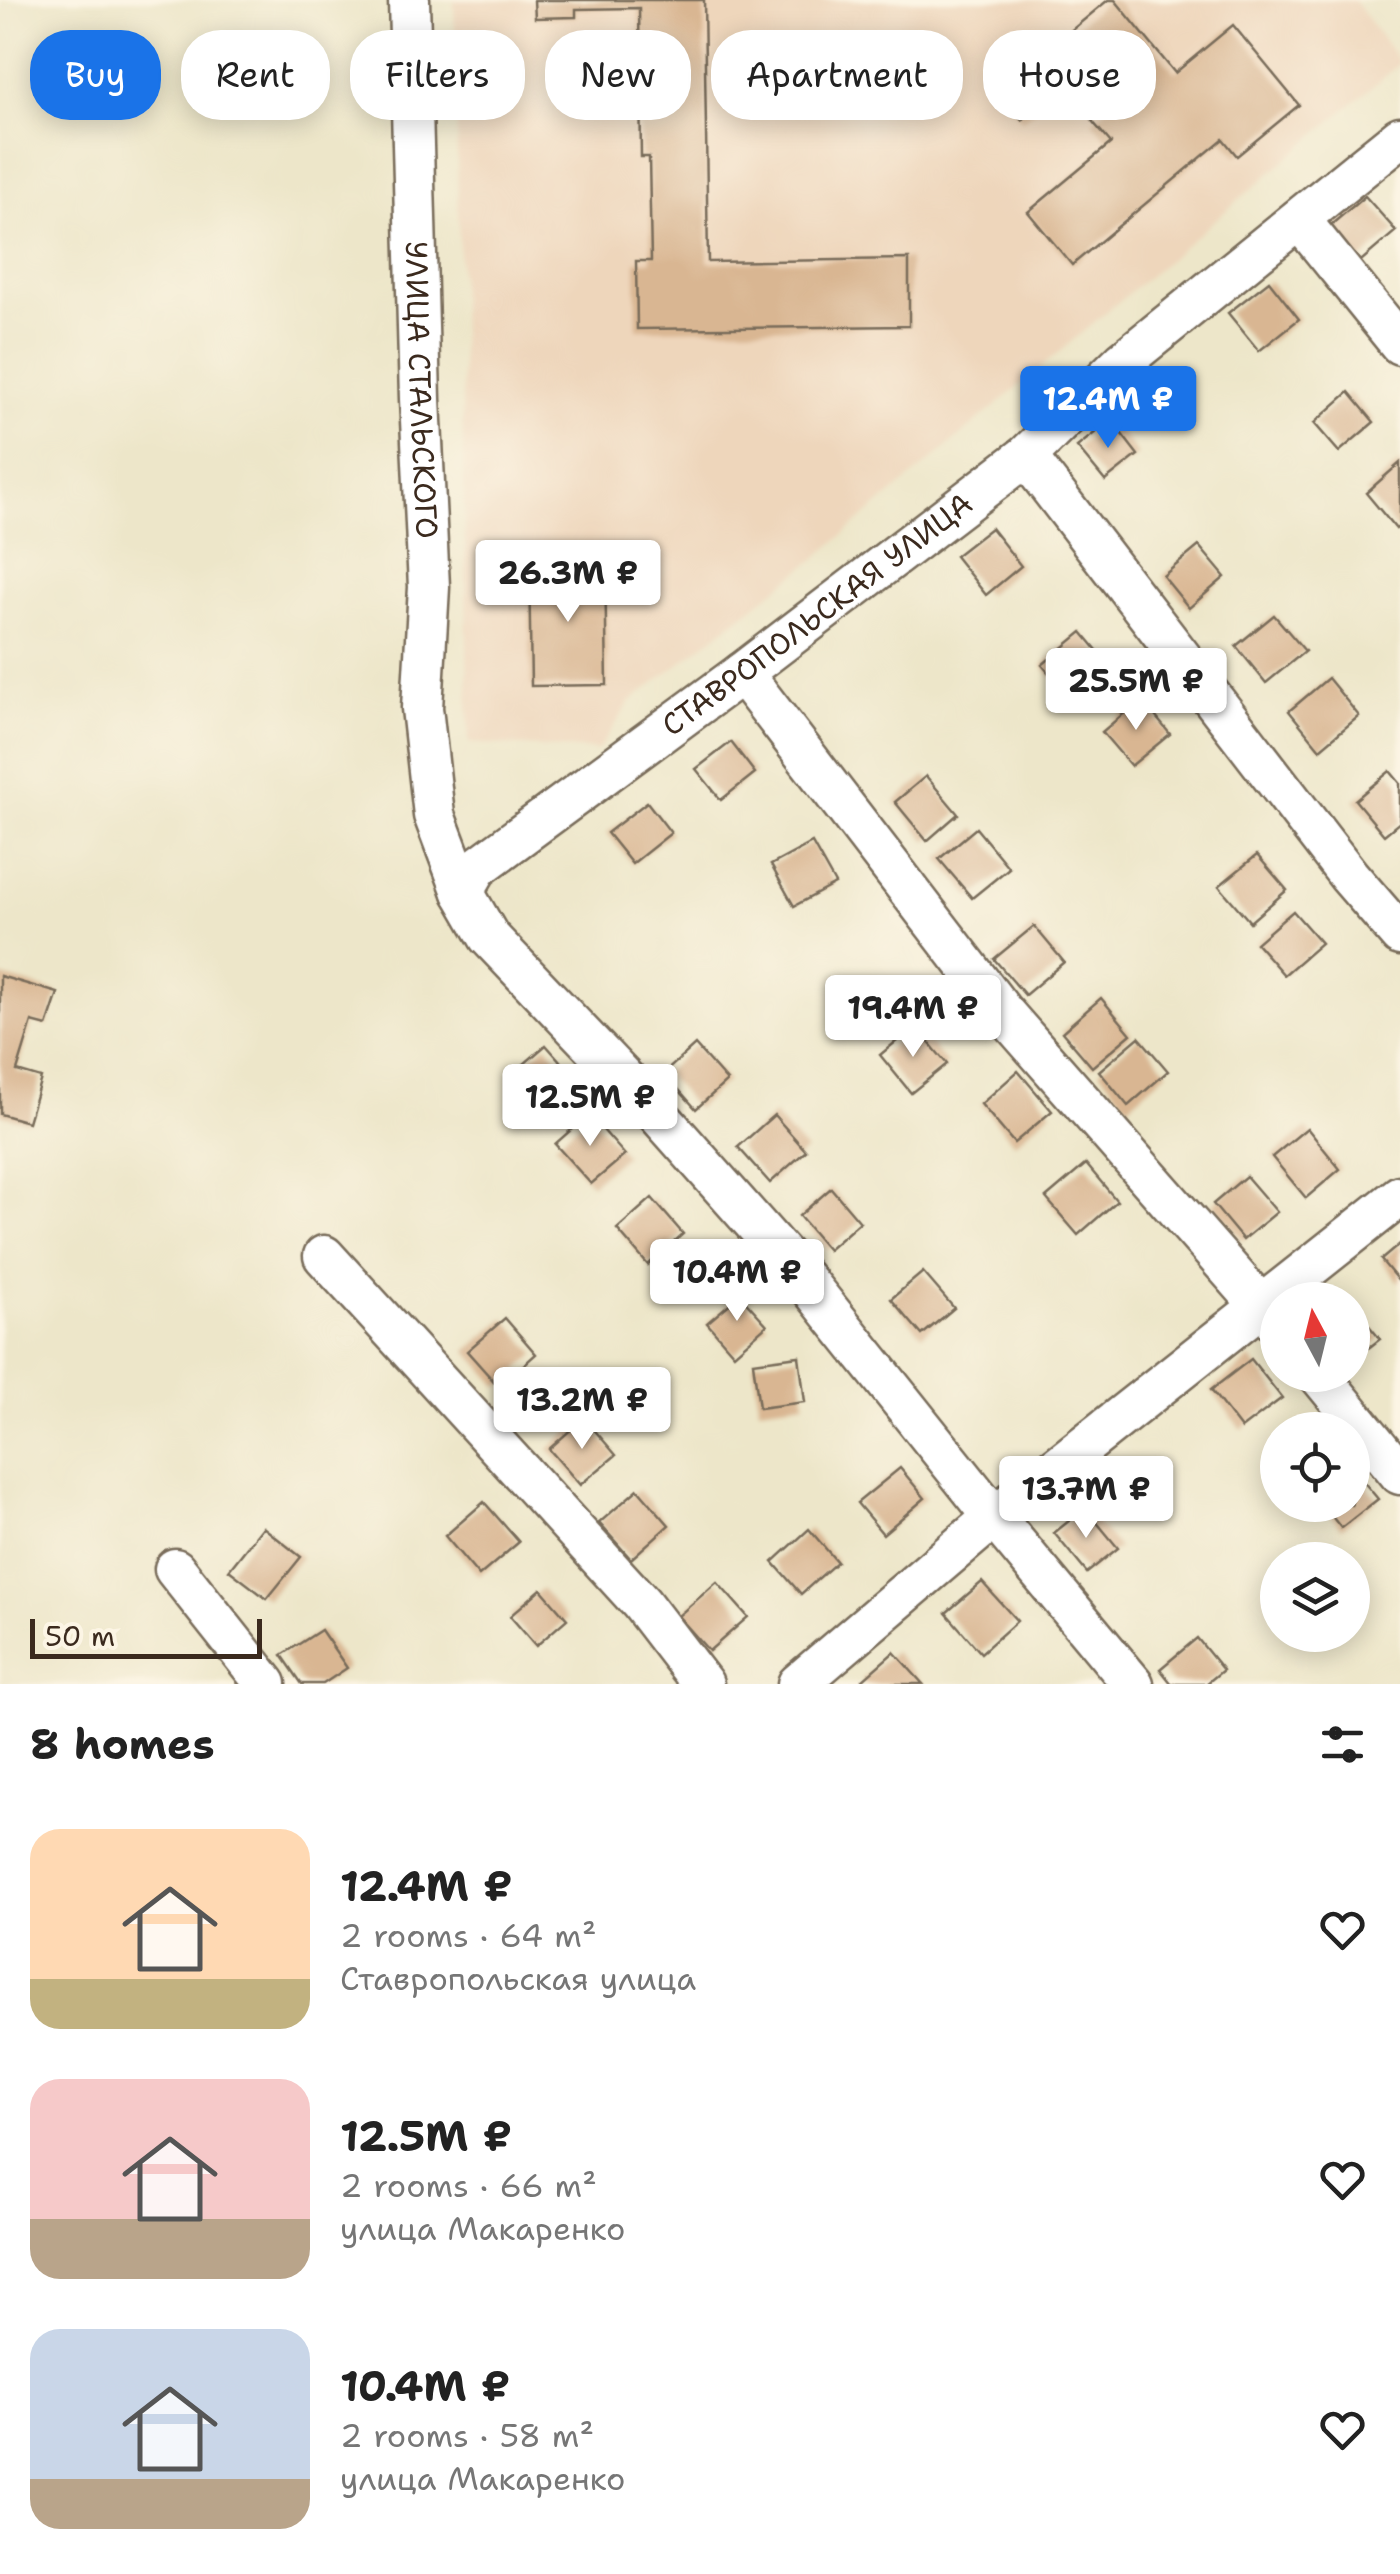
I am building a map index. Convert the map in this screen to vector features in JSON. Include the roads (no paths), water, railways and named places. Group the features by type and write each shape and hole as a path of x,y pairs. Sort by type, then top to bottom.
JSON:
{"street":[{"name":"УЛИЦА СТАЛЬСКОГО","path":"409,0 429,588 422,708 434,815 463,892 489,937 803,1278 1133,1684"},
{"name":"СТАВРОПОЛЬСКАЯ УЛИЦА","path":"463,892 477,868 742,673 1026,456 1123,361 1400,136"},
{"path":"1299,219 1400,344"},
{"path":"1026,456 1349,876 1400,935"},
{"path":"742,673 1001,1010 1260,1305"},
{"path":"1307,1282 1400,1196"},
{"path":"324,1256 641,1603 702,1684"},
{"path":"798,1684 994,1517 1260,1323"},
{"path":"1332,1392 1400,1474"},
{"path":"176,1568 266,1684"}]}
